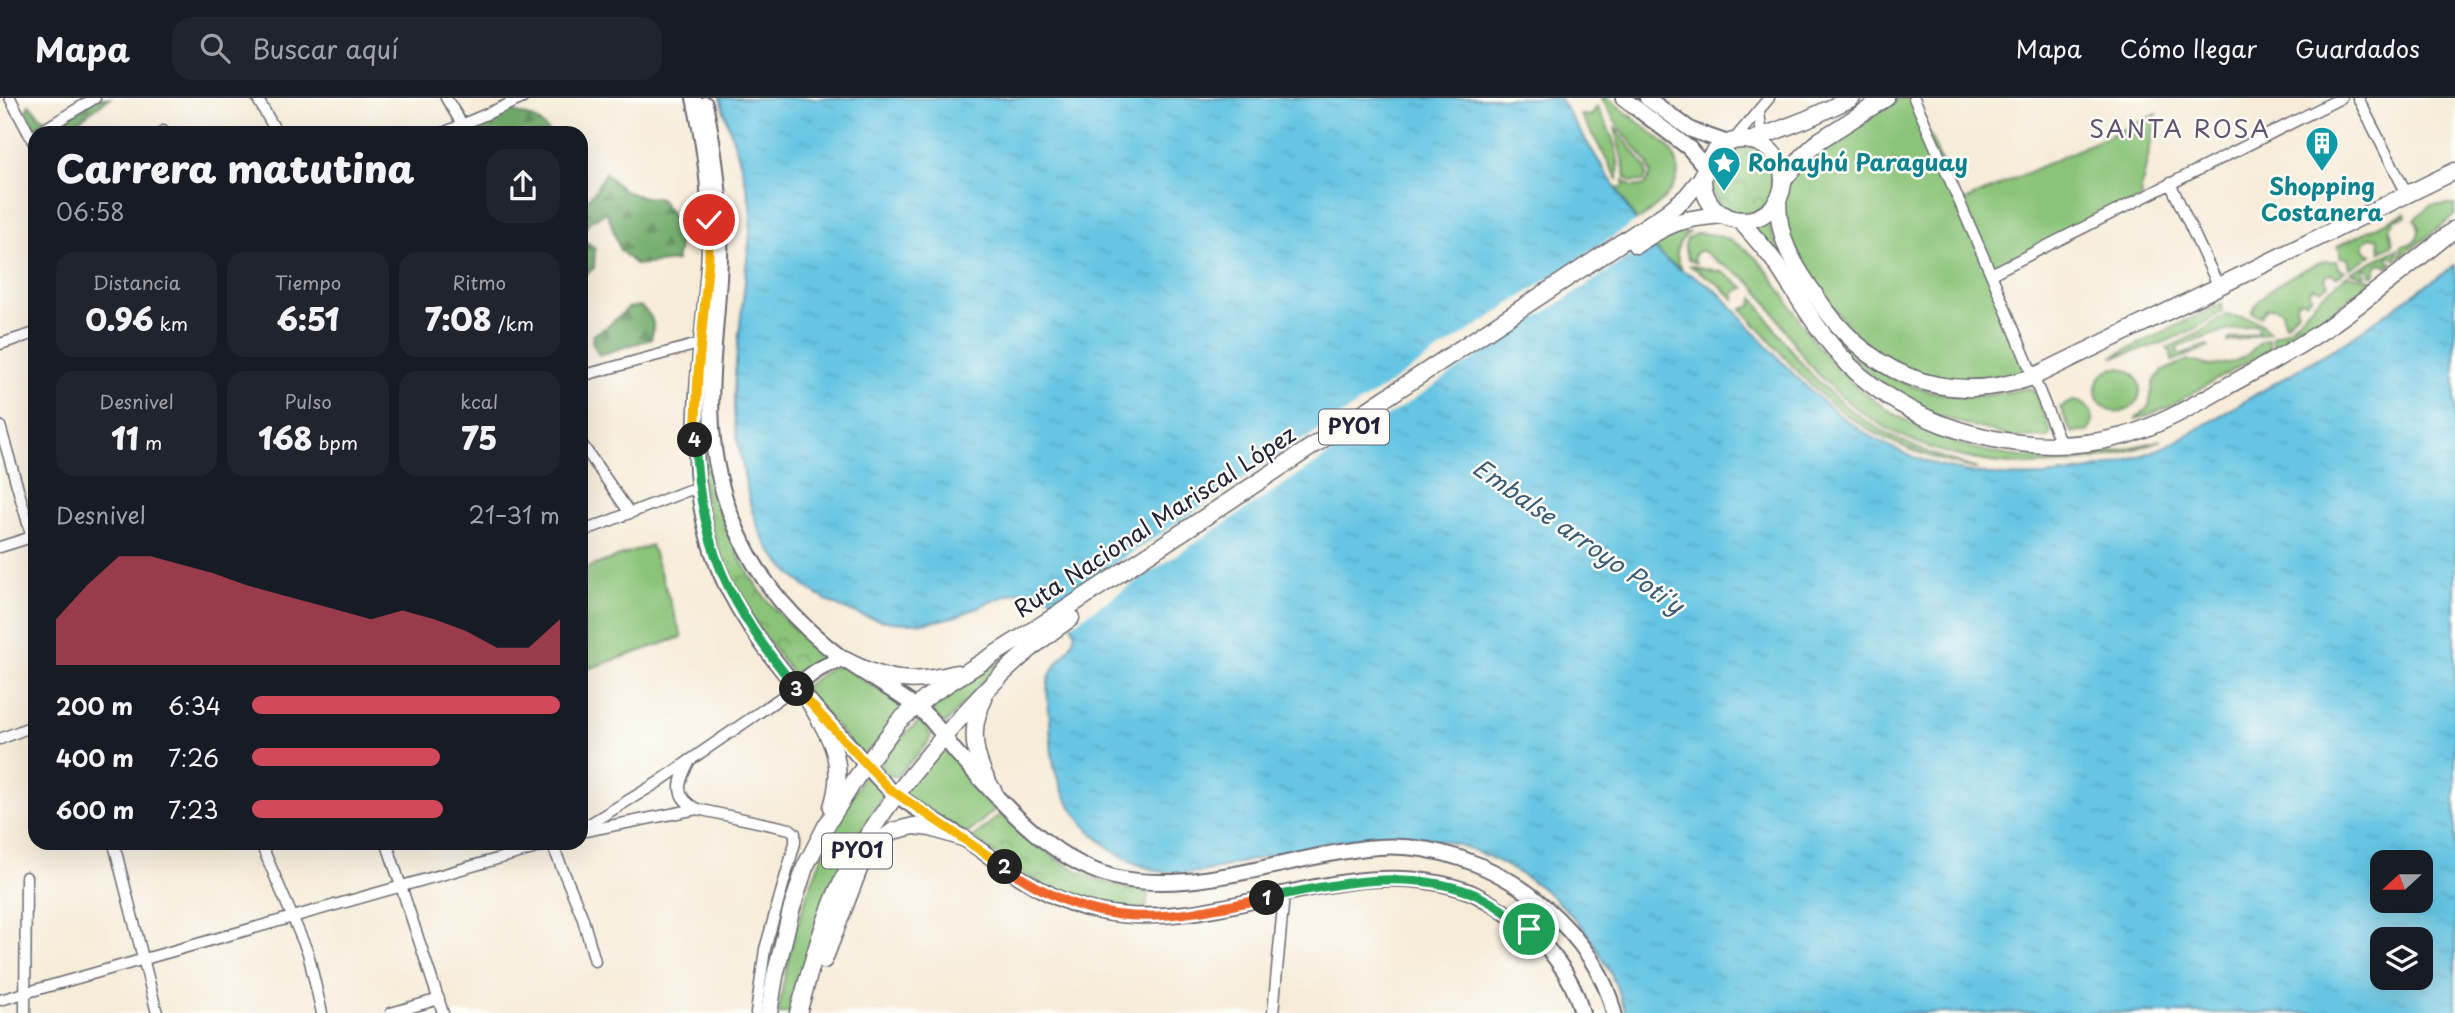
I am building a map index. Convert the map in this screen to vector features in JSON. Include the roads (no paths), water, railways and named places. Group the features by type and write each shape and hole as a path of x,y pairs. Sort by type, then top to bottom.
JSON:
{"main road":[{"path":"694,98 706,168 709,220 709,257 695,436 698,491 710,543 727,589 754,632 796,687 879,780 1041,890 1077,906 1116,915 1182,915 1347,882 1389,879 1435,882 1471,893 1529,929 1556,957 1573,988 1582,1013"},
{"path":"704,98 719,186 721,225 710,383 710,421 719,475 738,534 763,580 804,628 845,660 915,707 930,720 993,792 1050,846 1080,864 1119,878 1152,883 1190,881 1349,851 1385,847 1421,849 1484,867 1534,898 1562,924 1598,969 1614,1013"},
{"path":"1623,98 1689,148 1704,172 1704,188 1708,199 1716,209 1732,218 1776,263 1813,321 1839,354 1869,383 1925,418 1948,427 2011,442 2087,443 2127,435 2189,408 2323,330 2455,229"},
{"path":"1647,98 1691,130 1730,142 1761,142 1852,98"},
{"path":"1783,181 1820,140 1886,98"},
{"name":"Ruta Nacional Mariscal López","path":"769,1013 775,975 805,867 866,764 899,721 930,695 1054,623 1651,229 1686,197 1704,172 1711,156 1730,142"},
{"path":"1761,142 1779,163 1783,181 1779,199 1782,238 1796,267 1826,314 1865,353 1914,379 1952,387 1992,387 2014,384 2034,377 2455,171"},
{"name":"Ruta Nacional Mariscal López","path":"1651,229 1682,221 1762,215 1779,199"},
{"name":"Ruta Nacional Mariscal López","path":"799,1013 824,926 840,884 859,847 896,794 944,737 999,676 1054,623"},
{"path":"796,687 817,669 845,660 868,672 896,680 927,679 971,669"},
{"path":"993,792 977,760 974,733 979,708 999,676"},
{"path":"810,702 829,735 837,763 837,790 827,826"},
{"path":"807,984 822,965 859,869 872,847 893,831 914,826 931,828 966,839"}],"street":[{"path":"10,98 28,127"},
{"path":"53,126 94,98"},
{"path":"257,98 273,126"},
{"path":"446,98 462,126"},
{"path":"467,126 523,98"},
{"path":"1730,142 1769,98"},
{"path":"1914,98 2061,444"},
{"path":"1991,274 2341,98"},
{"path":"2358,98 2407,194"},
{"path":"1759,111 1761,142"},
{"path":"2170,183 2219,287"},
{"path":"0,344 28,335"},
{"path":"588,374 702,343"},
{"path":"0,426 28,520"},
{"path":"588,453 628,512"},
{"path":"588,528 689,489 698,491"},
{"path":"0,547 28,541"},
{"path":"588,826 691,760 796,687"},
{"path":"0,739 28,728"},
{"path":"691,760 682,774 680,786 687,803 697,809 790,829 795,833 795,843 765,949 755,1013"},
{"path":"588,829 697,809"},
{"path":"116,850 157,1013"},
{"path":"264,850 308,953 322,1013"},
{"path":"389,850 443,1013"},
{"path":"0,1000 530,850"},
{"path":"554,850 582,916 594,961"},
{"path":"25,1013 26,877"},
{"path":"1273,1013 1284,895"},
{"path":"391,1013 439,999"}],"water":[{"name":"Embalse arroyo Poti'y","path":"720,98 1559,98 1639,227 1655,248 1674,265 1721,295 1802,383 1832,409 1871,436 1912,456 1955,469 2000,476 2045,476 2090,470 2134,458 2177,441 2348,340 2455,265 2455,1013 1626,1013 1606,965 1580,924 1545,891 1524,876 1492,858 1462,846 1420,837 1368,838 1339,841 1187,873 1163,872 1129,860 1098,839 1085,826 1065,796 1056,772 1047,697 1048,683 1053,669 1070,646 1075,632 1055,601 1043,593 1027,591 1007,595 956,616 930,622 904,623 878,619 852,612 805,586 785,568 764,540 750,503 735,423 735,372 751,213 737,151"}],"place":[{"name":"Shopping Costanera","path":"2322,173"},
{"name":"Rohayhú Paraguay","path":"1724,193"}],"district":[{"name":"SANTA ROSA","path":"2180,130"}]}
